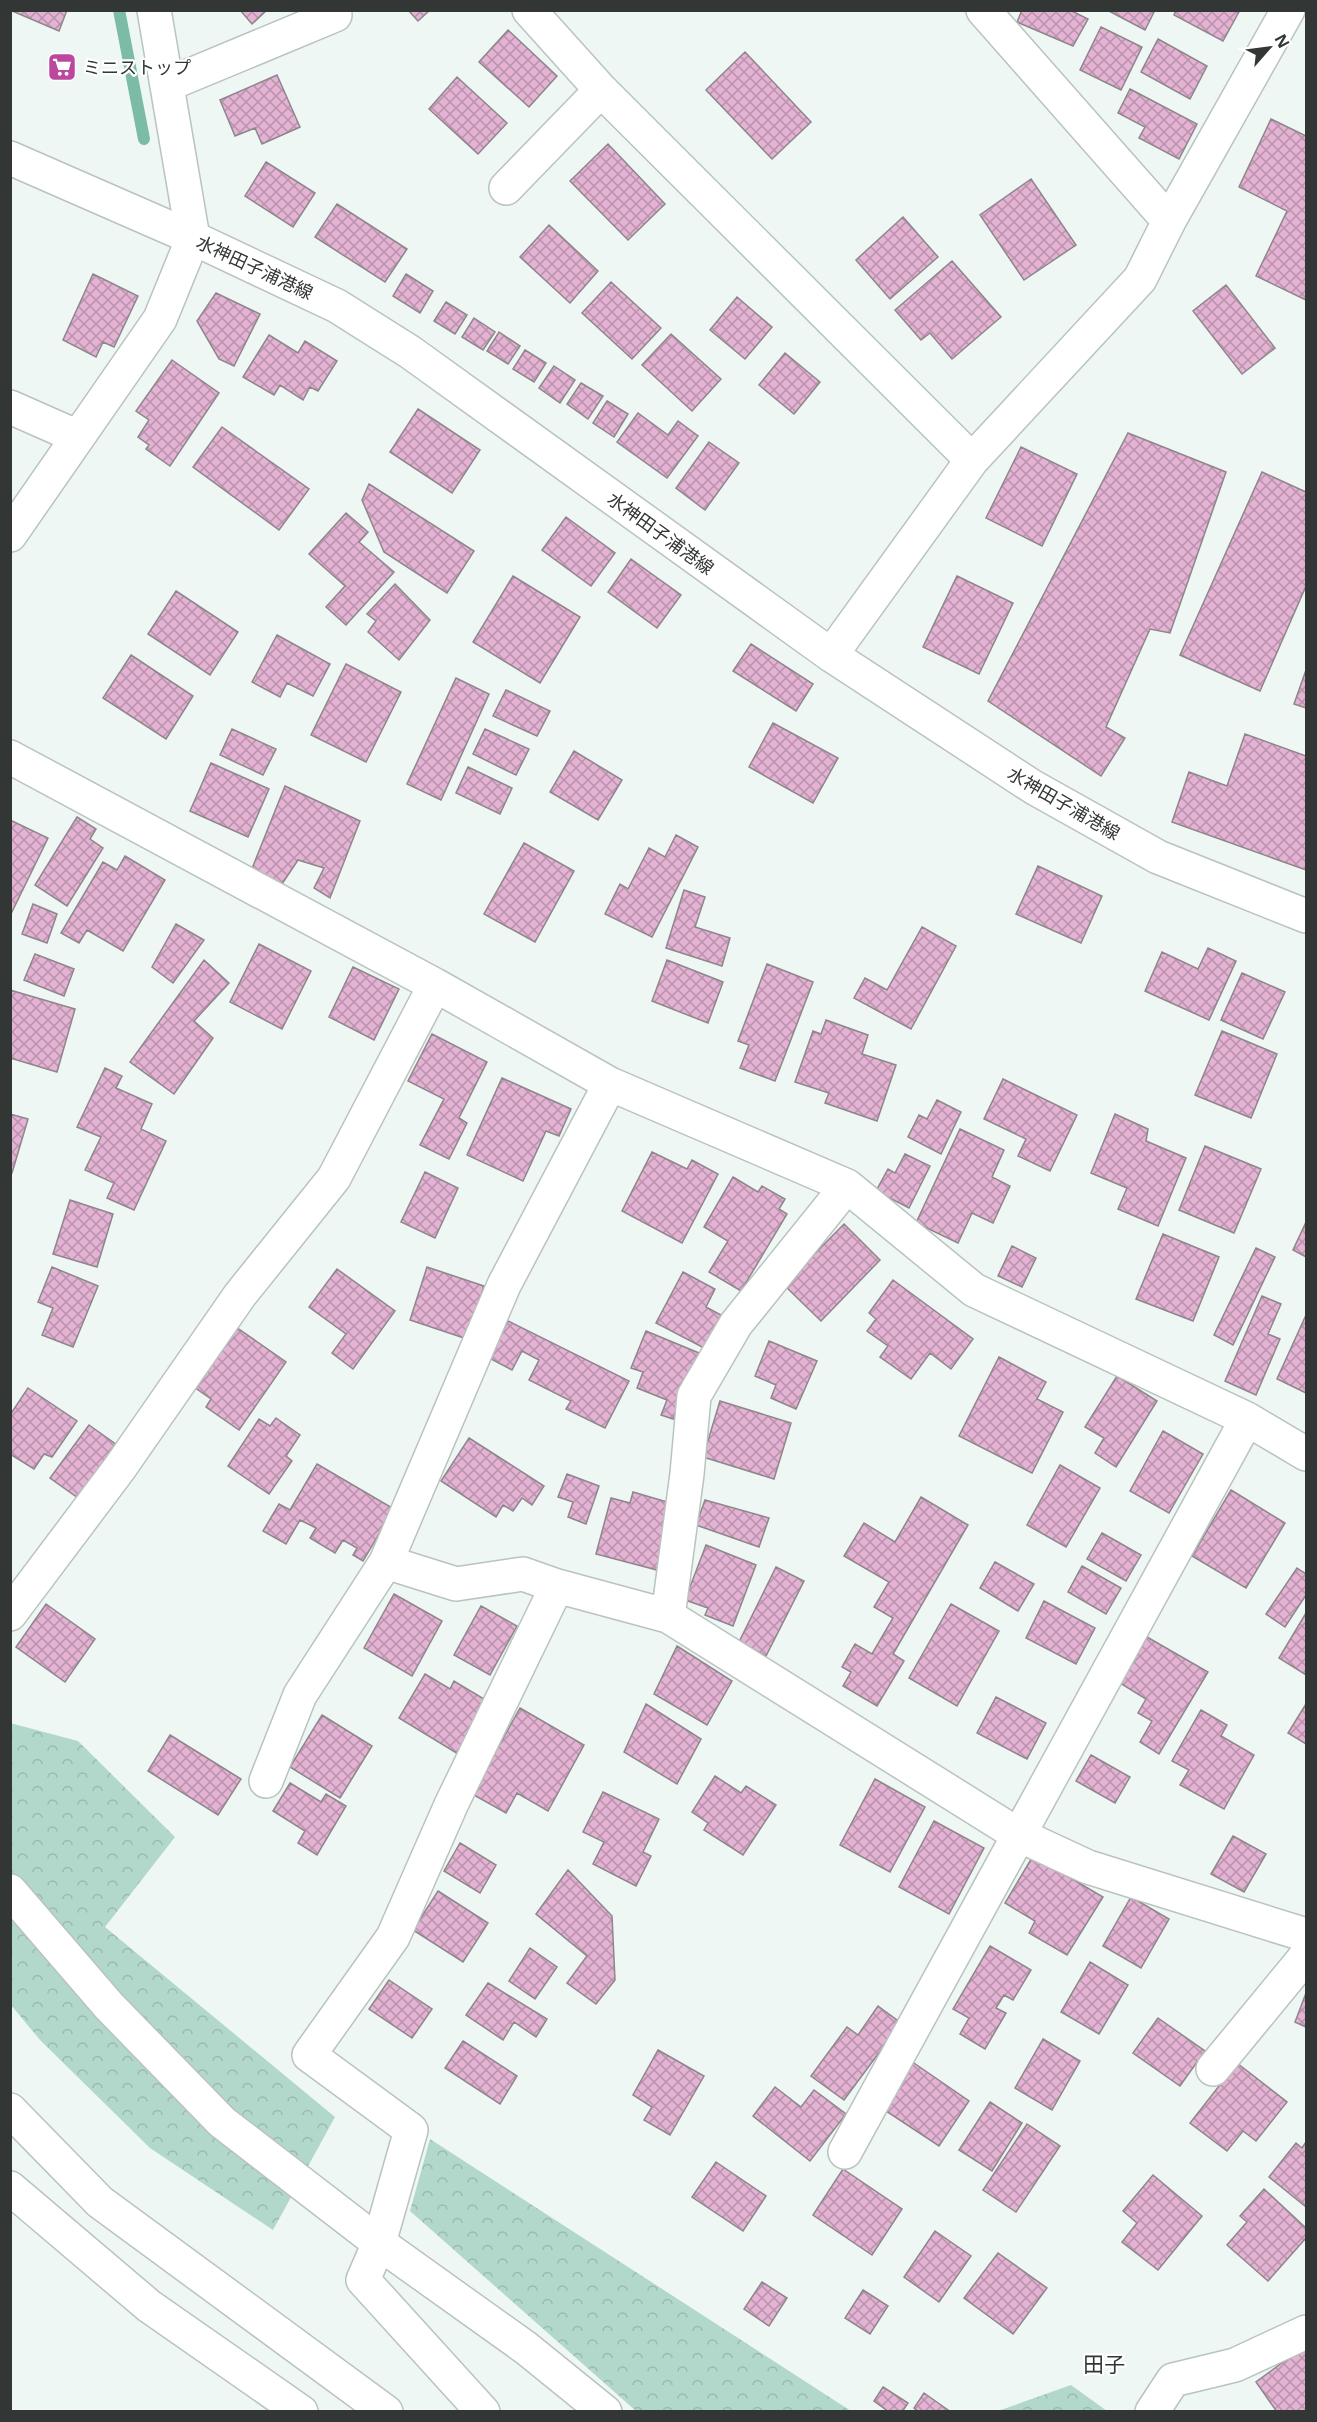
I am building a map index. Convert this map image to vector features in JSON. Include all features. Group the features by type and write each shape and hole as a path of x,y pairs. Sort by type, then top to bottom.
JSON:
{"street":[{"path":"10,536 160,319 193,238 169,84 154,10"},
{"path":"169,84 335,15 332,10"},
{"path":"530,10 601,90 972,460"},
{"path":"983,10 1169,222"},
{"path":"831,655 972,460 1140,279 1169,222 1288,10"},
{"path":"506,188 601,90"},
{"name":"水神田子浦港線","path":"10,159 193,238 337,306 410,352 831,655 1033,787 1158,858 1306,916"},
{"path":"10,407 78,437"},
{"path":"10,757 435,985 610,1084 847,1186 974,1290 1247,1419 1306,1454"},
{"path":"10,1614 119,1469 240,1295 334,1178 435,985"},
{"path":"266,1781 300,1695 386,1562 504,1286 610,1084"},
{"path":"668,1616 687,1474 694,1396 736,1324 847,1186"},
{"path":"845,2152 1017,1834 1247,1419"},
{"path":"386,1562 456,1584 523,1574 557,1586 668,1616 1017,1834 1088,1867 1306,1935"},
{"path":"483,2412 363,2280 380,2243 411,2130 309,2055 393,1937 451,1805 557,1586"},
{"path":"10,1891 109,2006 222,2122 380,2243 526,2348 605,2412"},
{"path":"1213,2069 1306,1956"},
{"path":"10,2110 100,2202 386,2412"},
{"path":"10,2188 149,2306 301,2412"},
{"path":"1152,2412 1173,2380 1235,2365 1306,2332"}],"green space":[{"path":"10,1723 78,1741 175,1837 105,1927 335,2117 273,2230 150,2148 40,2040 11,2005"},
{"path":"430,2139 851,2411 636,2411 410,2211"},
{"path":"1071,2385 1107,2411 998,2411"}],"building":[{"path":"10,10 67,10 59,31"},
{"path":"240,10 267,10 252,24"},
{"path":"408,10 430,10 418,21"},
{"path":"1022,10 1070,10 1088,19 1073,46 1017,22"},
{"path":"1107,10 1155,10 1145,30"},
{"path":"1176,10 1240,10 1223,41 1174,15"},
{"path":"1101,27 1142,47 1121,90 1080,70"},
{"path":"508,30 557,76 529,107 479,62"},
{"path":"1158,39 1207,66 1190,99 1141,72"},
{"path":"745,52 811,122 772,159 706,90"},
{"path":"277,75 300,127 262,144 255,128 235,136 220,100"},
{"path":"457,77 507,123 478,154 429,109"},
{"path":"1130,89 1197,124 1179,159 1139,138 1145,127 1118,113"},
{"path":"1271,119 1306,136 1306,300 1256,276 1287,211 1239,187"},
{"path":"608,144 665,204 628,240 570,181"},
{"path":"266,162 315,193 293,227 245,196"},
{"path":"1031,179 1076,245 1024,280 980,215"},
{"path":"337,204 407,249 385,282 315,237"},
{"path":"903,217 938,257 890,299 856,260"},
{"path":"549,225 598,271 570,303 520,257"},
{"path":"952,261 1001,317 952,359 930,333 921,340 895,310"},
{"path":"93,274 138,296 114,347 103,342 96,357 63,340"},
{"path":"406,274 433,291 420,313 393,296"},
{"path":"611,282 661,328 632,359 582,313"},
{"path":"1226,285 1275,348 1242,374 1193,311"},
{"path":"216,293 260,314 234,366 219,359 197,321"},
{"path":"737,297 772,327 745,359 710,330"},
{"path":"446,302 467,315 455,334 434,321"},
{"path":"474,318 495,332 483,350 462,337"},
{"path":"499,332 520,346 508,364 487,351"},
{"path":"671,334 721,379 692,411 642,365"},
{"path":"269,335 298,353 305,341 337,361 318,391 310,387 303,400 280,385 274,395 243,377"},
{"path":"525,350 546,363 534,382 513,369"},
{"path":"785,353 820,382 794,414 759,385"},
{"path":"172,360 219,393 170,466 146,449 149,445 138,437 149,420 136,411"},
{"path":"554,366 575,380 560,403 539,388"},
{"path":"581,383 603,396 588,419 567,404"},
{"path":"607,401 628,414 614,437 593,423"},
{"path":"418,409 480,450 452,493 390,452"},
{"path":"638,413 668,435 678,421 698,436 667,478 617,442"},
{"path":"222,427 309,489 279,530 193,467"},
{"path":"1128,433 1226,472 1170,633 1150,629 1106,727 1125,738 1101,776 988,701"},
{"path":"709,442 739,463 705,510 676,488"},
{"path":"1021,447 1077,474 1042,546 986,518"},
{"path":"1262,472 1306,492 1306,586 1260,691 1180,655"},
{"path":"369,484 474,551 447,593 384,552 362,500"},
{"path":"346,513 368,532 359,542 394,572 346,625 326,607 345,586 309,554"},
{"path":"566,517 615,553 591,586 542,550"},
{"path":"631,559 681,595 657,628 608,592"},
{"path":"513,576 580,617 540,683 473,642"},
{"path":"957,576 1013,603 979,674 923,647"},
{"path":"395,584 430,620 399,660 368,632 376,621 367,614"},
{"path":"176,591 238,632 210,675 148,634"},
{"path":"277,635 330,664 313,696 287,683 280,697 252,682"},
{"path":"751,644 813,684 796,711 733,671"},
{"path":"131,655 193,696 166,739 103,698"},
{"path":"346,664 401,692 366,762 311,735"},
{"path":"1306,670 1306,708 1294,704"},
{"path":"456,678 489,694 441,800 407,784"},
{"path":"506,690 550,711 537,736 493,716"},
{"path":"773,723 838,758 813,803 749,767"},
{"path":"232,729 276,749 263,775 220,755"},
{"path":"485,729 529,749 516,775 473,754"},
{"path":"1245,734 1306,756 1306,870 1172,822 1189,772 1227,786"},
{"path":"574,751 622,780 598,820 550,792"},
{"path":"211,763 269,789 248,837 190,811"},
{"path":"468,767 512,788 500,814 456,793"},
{"path":"285,786 360,821 330,898 314,888 324,868 298,860 282,884 251,871"},
{"path":"77,817 96,829 90,839 103,848 67,906 35,885"},
{"path":"10,820 48,838 10,916"},
{"path":"676,835 698,847 652,937 605,914 620,884 628,889 649,848 665,857"},
{"path":"524,843 574,871 535,942 484,914"},
{"path":"125,856 165,880 123,951 87,930 79,943 61,933 103,862 117,870"},
{"path":"1038,866 1102,896 1081,943 1016,914"},
{"path":"684,890 705,897 695,927 730,938 722,966 666,948"},
{"path":"33,904 57,914 47,943 22,934"},
{"path":"176,924 204,940 173,983 152,967"},
{"path":"922,927 956,946 911,1029 854,998 865,978 887,990"},
{"path":"259,944 311,971 282,1029 230,1002"},
{"path":"1208,948 1236,961 1209,1020 1145,991 1162,952 1198,969"},
{"path":"35,954 74,969 64,996 24,980"},
{"path":"204,960 229,983 194,1021 213,1038 174,1094 130,1062"},
{"path":"667,960 723,982 708,1023 652,1001"},
{"path":"767,964 813,982 775,1081 740,1068 749,1045 738,1041"},
{"path":"353,967 399,989 374,1040 329,1017"},
{"path":"1242,973 1285,992 1263,1039 1221,1020"},
{"path":"10,990 75,1009 57,1072 10,1058"},
{"path":"826,1020 868,1035 862,1054 896,1065 877,1121 825,1103 829,1093 795,1082 813,1031 821,1034"},
{"path":"1222,1031 1277,1054 1251,1118 1195,1095"},
{"path":"432,1034 487,1062 459,1118 467,1123 449,1159 420,1145 444,1099 408,1081"},
{"path":"105,1068 122,1076 116,1088 152,1104 141,1129 166,1141 134,1210 107,1198 114,1183 85,1170 101,1137 77,1127"},
{"path":"502,1078 571,1109 559,1136 546,1131 523,1181 467,1155"},
{"path":"1003,1079 1077,1115 1050,1171 1018,1156 1026,1139 984,1119"},
{"path":"937,1100 961,1112 941,1154 908,1137 919,1115 927,1119"},
{"path":"10,1114 28,1119 12,1173 10,1172"},
{"path":"1115,1114 1148,1129 1146,1141 1186,1158 1158,1226 1118,1209 1127,1188 1091,1173"},
{"path":"960,1129 1004,1150 992,1177 1010,1186 993,1223 972,1213 958,1243 916,1223"},
{"path":"1205,1146 1261,1169 1234,1233 1179,1210"},
{"path":"652,1152 687,1169 692,1160 718,1174 682,1243 622,1211"},
{"path":"905,1154 930,1166 909,1208 876,1191 888,1169 895,1173"},
{"path":"425,1172 458,1188 435,1238 401,1222"},
{"path":"733,1177 758,1192 762,1186 785,1199 779,1209 787,1214 741,1291 709,1272 728,1241 704,1227"},
{"path":"70,1200 113,1214 97,1267 53,1254"},
{"path":"1306,1222 1306,1257 1293,1250"},
{"path":"844,1224 880,1260 821,1321 784,1285"},
{"path":"1163,1234 1219,1257 1193,1321 1136,1299"},
{"path":"1012,1246 1036,1258 1022,1287 998,1276"},
{"path":"1256,1248 1275,1257 1233,1345 1214,1335"},
{"path":"52,1267 98,1286 73,1347 42,1335 53,1308 38,1302"},
{"path":"427,1267 484,1286 467,1339 410,1320"},
{"path":"337,1269 395,1311 353,1369 332,1353 346,1334 309,1307"},
{"path":"683,1272 715,1289 706,1307 721,1315 704,1348 656,1323"},
{"path":"893,1280 973,1339 951,1369 930,1353 911,1379 880,1357 888,1346 867,1331 876,1319 869,1313"},
{"path":"1262,1296 1281,1304 1268,1334 1280,1339 1256,1395 1225,1381"},
{"path":"1306,1315 1306,1393 1277,1379"},
{"path":"508,1321 629,1381 605,1428 566,1409 571,1401 529,1380 539,1360 522,1351 512,1370 489,1358"},
{"path":"236,1327 286,1362 239,1430 206,1407 211,1399 194,1387"},
{"path":"646,1331 699,1353 673,1419 661,1415 667,1400 637,1388 643,1372 631,1368"},
{"path":"769,1341 817,1361 796,1409 771,1398 776,1385 755,1376"},
{"path":"999,1357 1046,1382 1037,1399 1063,1412 1032,1473 959,1436"},
{"path":"1117,1376 1157,1401 1116,1467 1095,1453 1104,1438 1085,1427"},
{"path":"28,1388 77,1421 52,1457 44,1454 34,1469 10,1454 10,1415"},
{"path":"720,1401 791,1423 774,1479 703,1457"},
{"path":"276,1418 300,1435 286,1456 292,1461 269,1494 228,1466 259,1419 270,1426"},
{"path":"89,1425 117,1445 78,1498 50,1478"},
{"path":"1163,1431 1203,1454 1169,1513 1130,1491"},
{"path":"469,1438 544,1486 532,1505 522,1498 513,1511 503,1505 496,1517 441,1481"},
{"path":"317,1464 394,1509 363,1561 353,1555 357,1548 343,1540 335,1553 310,1538 316,1528 300,1520 286,1544 263,1531 279,1504 290,1510"},
{"path":"1060,1465 1100,1488 1066,1547 1027,1525"},
{"path":"567,1474 599,1486 586,1524 568,1517 573,1502 558,1497"},
{"path":"1231,1490 1285,1523 1246,1588 1192,1556"},
{"path":"633,1492 674,1504 657,1570 596,1554 611,1498 630,1503"},
{"path":"921,1497 968,1525 893,1654 904,1661 877,1706 843,1686 851,1672 842,1667 855,1644 872,1654 893,1618 874,1607 889,1582 844,1556 864,1523 895,1542"},
{"path":"705,1500 769,1518 759,1547 696,1525"},
{"path":"1102,1533 1141,1555 1126,1581 1087,1559"},
{"path":"706,1545 756,1565 733,1626 705,1615 708,1608 685,1600"},
{"path":"995,1562 1034,1584 1018,1611 980,1588"},
{"path":"1082,1566 1121,1588 1106,1614 1068,1592"},
{"path":"776,1567 804,1581 766,1656 739,1642"},
{"path":"1297,1568 1306,1574 1306,1595 1285,1627 1266,1614"},
{"path":"394,1594 442,1621 412,1676 364,1648"},
{"path":"1044,1601 1095,1628 1076,1664 1026,1638"},
{"path":"46,1604 95,1639 65,1682 16,1647"},
{"path":"951,1604 999,1631 957,1706 909,1678"},
{"path":"481,1606 517,1626 490,1675 454,1655"},
{"path":"1306,1613 1306,1675 1279,1658"},
{"path":"1147,1637 1208,1672 1159,1754 1140,1742 1152,1721 1138,1713 1146,1699 1120,1683"},
{"path":"677,1646 732,1681 707,1725 654,1694"},
{"path":"425,1674 450,1689 454,1681 494,1705 463,1757 399,1718"},
{"path":"996,1697 1046,1723 1027,1759 977,1733"},
{"path":"646,1704 701,1739 677,1784 624,1752"},
{"path":"1306,1704 1306,1744 1288,1733"},
{"path":"520,1708 584,1745 548,1811 517,1793 506,1813 472,1794"},
{"path":"1201,1710 1227,1725 1221,1736 1254,1755 1224,1809 1180,1785 1189,1770 1172,1761"},
{"path":"322,1715 372,1746 340,1798 290,1767"},
{"path":"170,1735 241,1779 218,1815 148,1771"},
{"path":"1091,1755 1130,1777 1115,1803 1076,1781"},
{"path":"715,1776 741,1793 746,1786 776,1805 743,1855 704,1830 708,1823 692,1812"},
{"path":"875,1779 925,1807 890,1872 840,1845"},
{"path":"290,1783 321,1802 326,1794 346,1806 317,1855 298,1843 305,1831 273,1811"},
{"path":"603,1792 659,1819 643,1852 651,1856 636,1886 593,1864 604,1842 583,1832"},
{"path":"934,1821 984,1848 949,1914 899,1887"},
{"path":"1233,1836 1266,1854 1244,1892 1211,1874"},
{"path":"460,1843 496,1865 480,1893 444,1871"},
{"path":"1033,1856 1103,1897 1067,1955 1029,1933 1035,1921 1005,1903"},
{"path":"568,1870 612,1916 615,1980 596,2004 567,1983 587,1956 536,1914"},
{"path":"438,1891 488,1923 463,1962 413,1930"},
{"path":"1131,1897 1169,1919 1141,1968 1103,1946"},
{"path":"990,1946 1031,1970 1013,2000 1004,1995 996,2008 1006,2013 985,2049 960,2034 969,2018 953,2009"},
{"path":"530,1948 557,1967 535,1999 509,1981"},
{"path":"1090,1962 1128,1985 1099,2034 1061,2012"},
{"path":"389,1980 432,2009 412,2038 369,2009"},
{"path":"488,1983 547,2019 536,2037 514,2022 503,2040 466,2015"},
{"path":"1306,1993 1306,2027 1295,2022"},
{"path":"878,2006 901,2023 844,2100 811,2076 847,2027 858,2035"},
{"path":"1158,2018 1205,2051 1180,2086 1133,2053"},
{"path":"1043,2039 1080,2061 1052,2110 1015,2088"},
{"path":"463,2041 517,2076 500,2104 445,2068"},
{"path":"658,2050 704,2076 670,2135 644,2120 652,2107 633,2095"},
{"path":"911,2061 969,2101 939,2146 880,2107"},
{"path":"1237,2063 1287,2102 1256,2141 1243,2131 1227,2151 1190,2123"},
{"path":"775,2087 801,2107 814,2090 846,2114 810,2161 753,2116"},
{"path":"990,2102 1022,2123 992,2171 959,2150"},
{"path":"1027,2124 1060,2146 1016,2212 983,2190"},
{"path":"1306,2142 1306,2207 1269,2177 1296,2143 1302,2148"},
{"path":"716,2162 766,2196 743,2231 692,2197"},
{"path":"843,2169 902,2209 872,2255 813,2215"},
{"path":"1153,2175 1202,2216 1158,2270 1122,2242 1137,2223 1123,2211"},
{"path":"1264,2189 1306,2228 1306,2238 1268,2281 1227,2245 1247,2222 1240,2216"},
{"path":"935,2231 971,2256 939,2302 904,2277"},
{"path":"998,2253 1047,2288 1013,2334 964,2298"},
{"path":"762,2282 787,2298 769,2326 744,2309"},
{"path":"863,2290 888,2306 870,2334 845,2318"},
{"path":"1302,2348 1306,2353 1306,2412 1277,2412 1256,2382"},
{"path":"883,2387 908,2403 902,2412 889,2412 874,2401"},
{"path":"924,2393 948,2410 947,2412 919,2412 914,2408"}],"waterway":[{"path":"119,10 144,139"}],"place":[{"name":"ミニストップ","path":"62,67"}],"district":[{"name":"田子","path":"1104,2364"}]}
